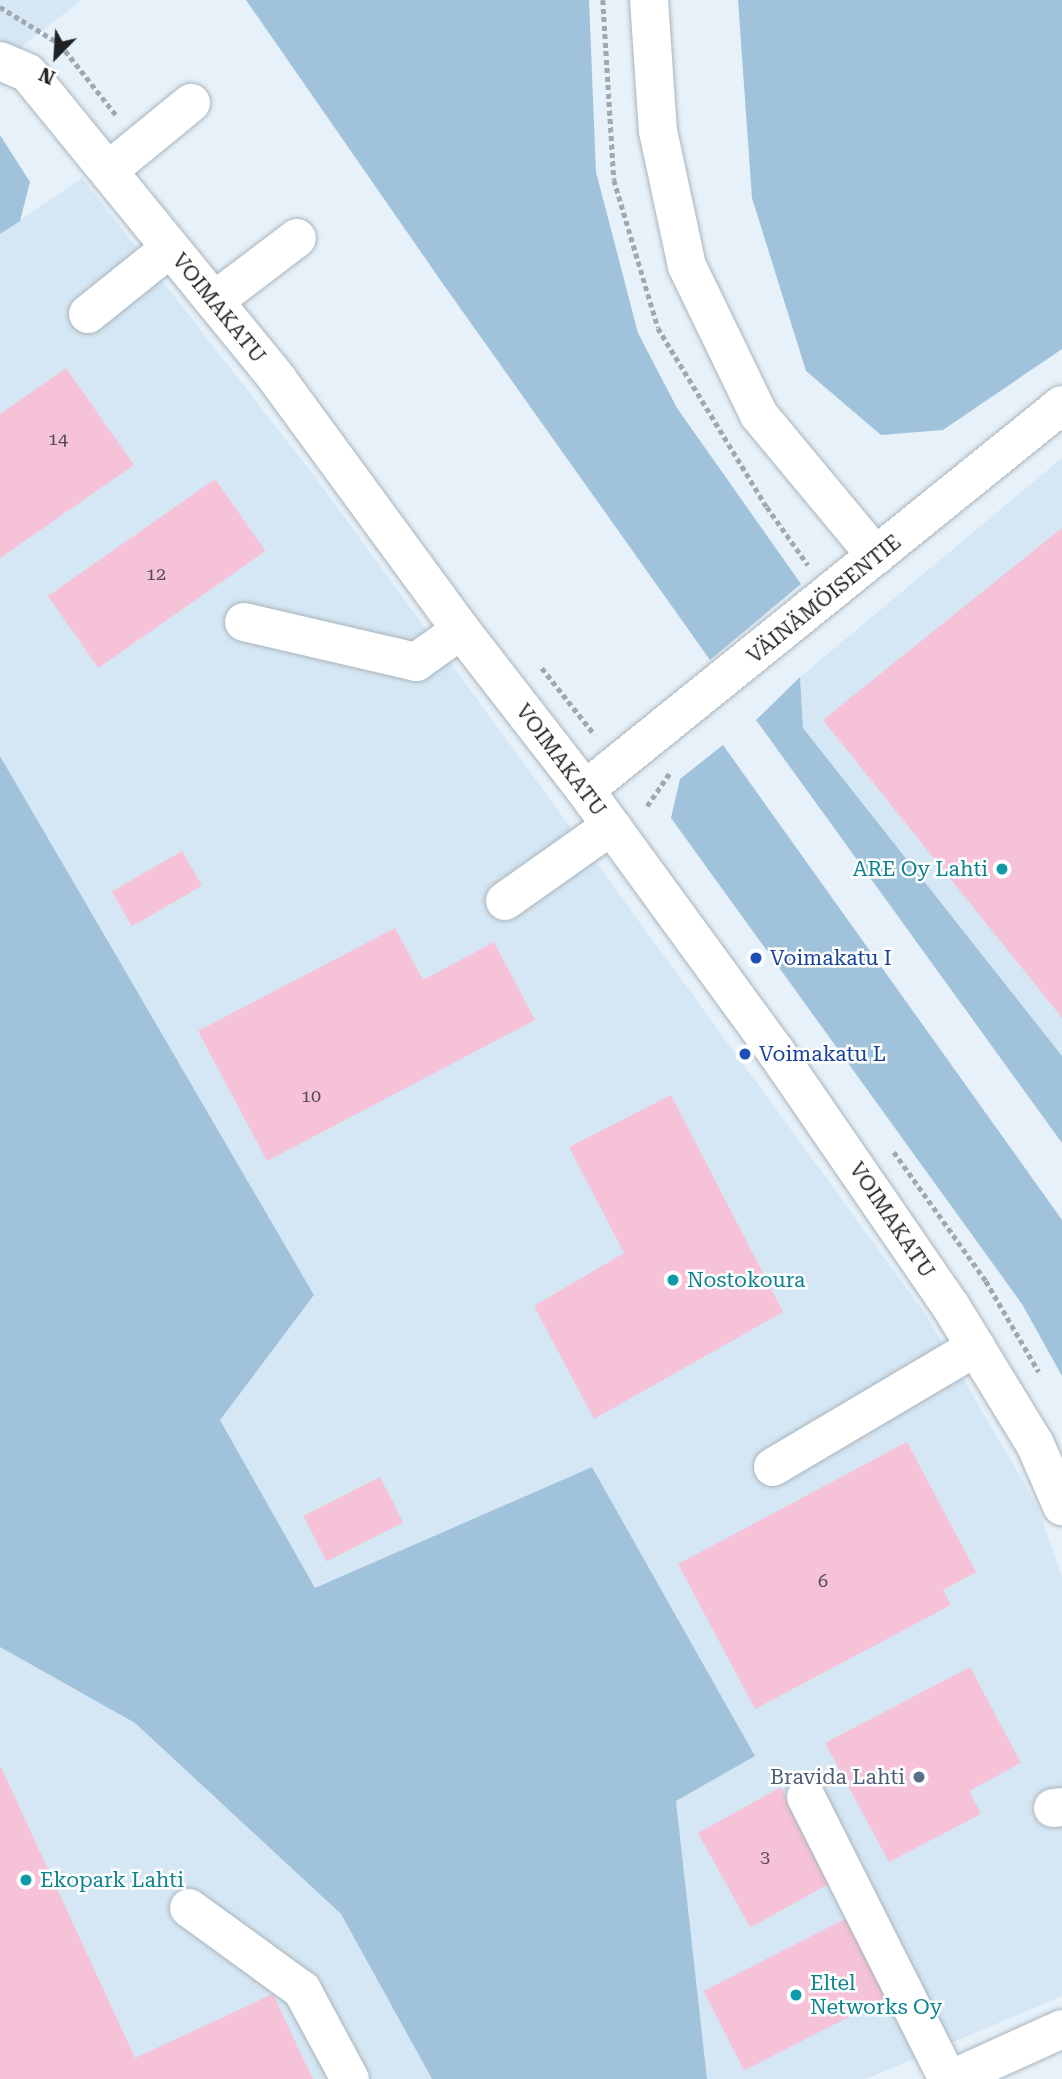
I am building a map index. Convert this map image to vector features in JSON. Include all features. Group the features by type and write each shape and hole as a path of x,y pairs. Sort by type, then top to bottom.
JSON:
{"street":[{"path":"649,0 658,131 687,266 759,415 876,556"},
{"name":"VOIMAKATU","path":"14,67 109,170 278,380 461,630 585,790 776,1052 950,1305 1035,1444 1062,1506"},
{"path":"109,170 191,103"},
{"path":"214,301 297,238"},
{"path":"88,314 170,248"},
{"name":"VÄINÄMÖISENTIE","path":"585,790 661,753 742,666 1062,405"},
{"path":"244,622 416,662 461,630"},
{"path":"505,901 611,826"},
{"path":"772,1468 976,1347"},
{"path":"806,1797 950,2079 1062,2029"},
{"path":"189,1908 302,1990 350,2079"}],"path":[{"path":"647,806 661,753"}],"shaded area":[{"path":"0,0 82,0 0,63"},
{"path":"246,0 589,0 596,172 638,333 677,408 801,584 710,660 441,281"},
{"path":"738,0 1062,0 1062,349 943,430 881,435 806,371 752,198"},
{"path":"0,135 30,182 20,221 0,234"},
{"path":"82,178 315,477 926,1315 1037,1505 1062,1577 1062,1996 866,2079 707,2079 676,1800 755,1756 592,1467 315,1588 220,1420 314,1295 0,756 0,234"},
{"name":"ARE Oy Lahti","path":"1062,458 1062,1056 803,728 800,677"},
{"path":"800,677 803,728 1062,1056 1062,1143 756,720"},
{"path":"723,745 1062,1220 1062,1376 1022,1304 671,818 680,779"},
{"path":"0,756 314,1295 220,1420 315,1588 592,1467 755,1756 676,1801 707,2079 432,2079 341,1914 135,1723 0,1647"},
{"path":"0,1647 135,1723 341,1914 432,2079 0,2079"}],"building":[{"path":"66,368 134,465 0,558 0,414"},
{"path":"215,479 265,551 98,668 48,596"},
{"name":"ARE Oy Lahti","path":"1062,528 1062,1018 823,720"},
{"path":"182,851 202,886 132,926 112,892"},
{"path":"395,928 423,980 494,942 535,1020 267,1161 198,1031"},
{"name":"Nostokoura","path":"671,1095 783,1312 594,1419 534,1306 624,1253 569,1147"},
{"path":"907,1442 976,1572 943,1590 951,1605 755,1709 678,1564"},
{"path":"380,1477 403,1522 327,1561 303,1516"},
{"name":"Bravida Lahti","path":"970,1667 1021,1763 969,1791 981,1814 889,1862 825,1743"},
{"name":"Ekopark Lahti","path":"0,1765 135,2058 273,1994 313,2079 0,2079"},
{"path":"781,1787 833,1881 750,1928 698,1833"},
{"name":"Eltel Networks Oy","path":"847,1918 887,1997 744,2070 704,1991"}],"place":[{"name":"ARE Oy Lahti","path":"1002,869"},
{"name":"Voimakatu I","path":"756,958"},
{"name":"Voimakatu L","path":"745,1054"},
{"name":"Nostokoura","path":"673,1280"},
{"name":"Bravida Lahti","path":"919,1777"},
{"name":"Ekopark Lahti","path":"26,1880"},
{"name":"Eltel Networks Oy","path":"796,1995"}]}
